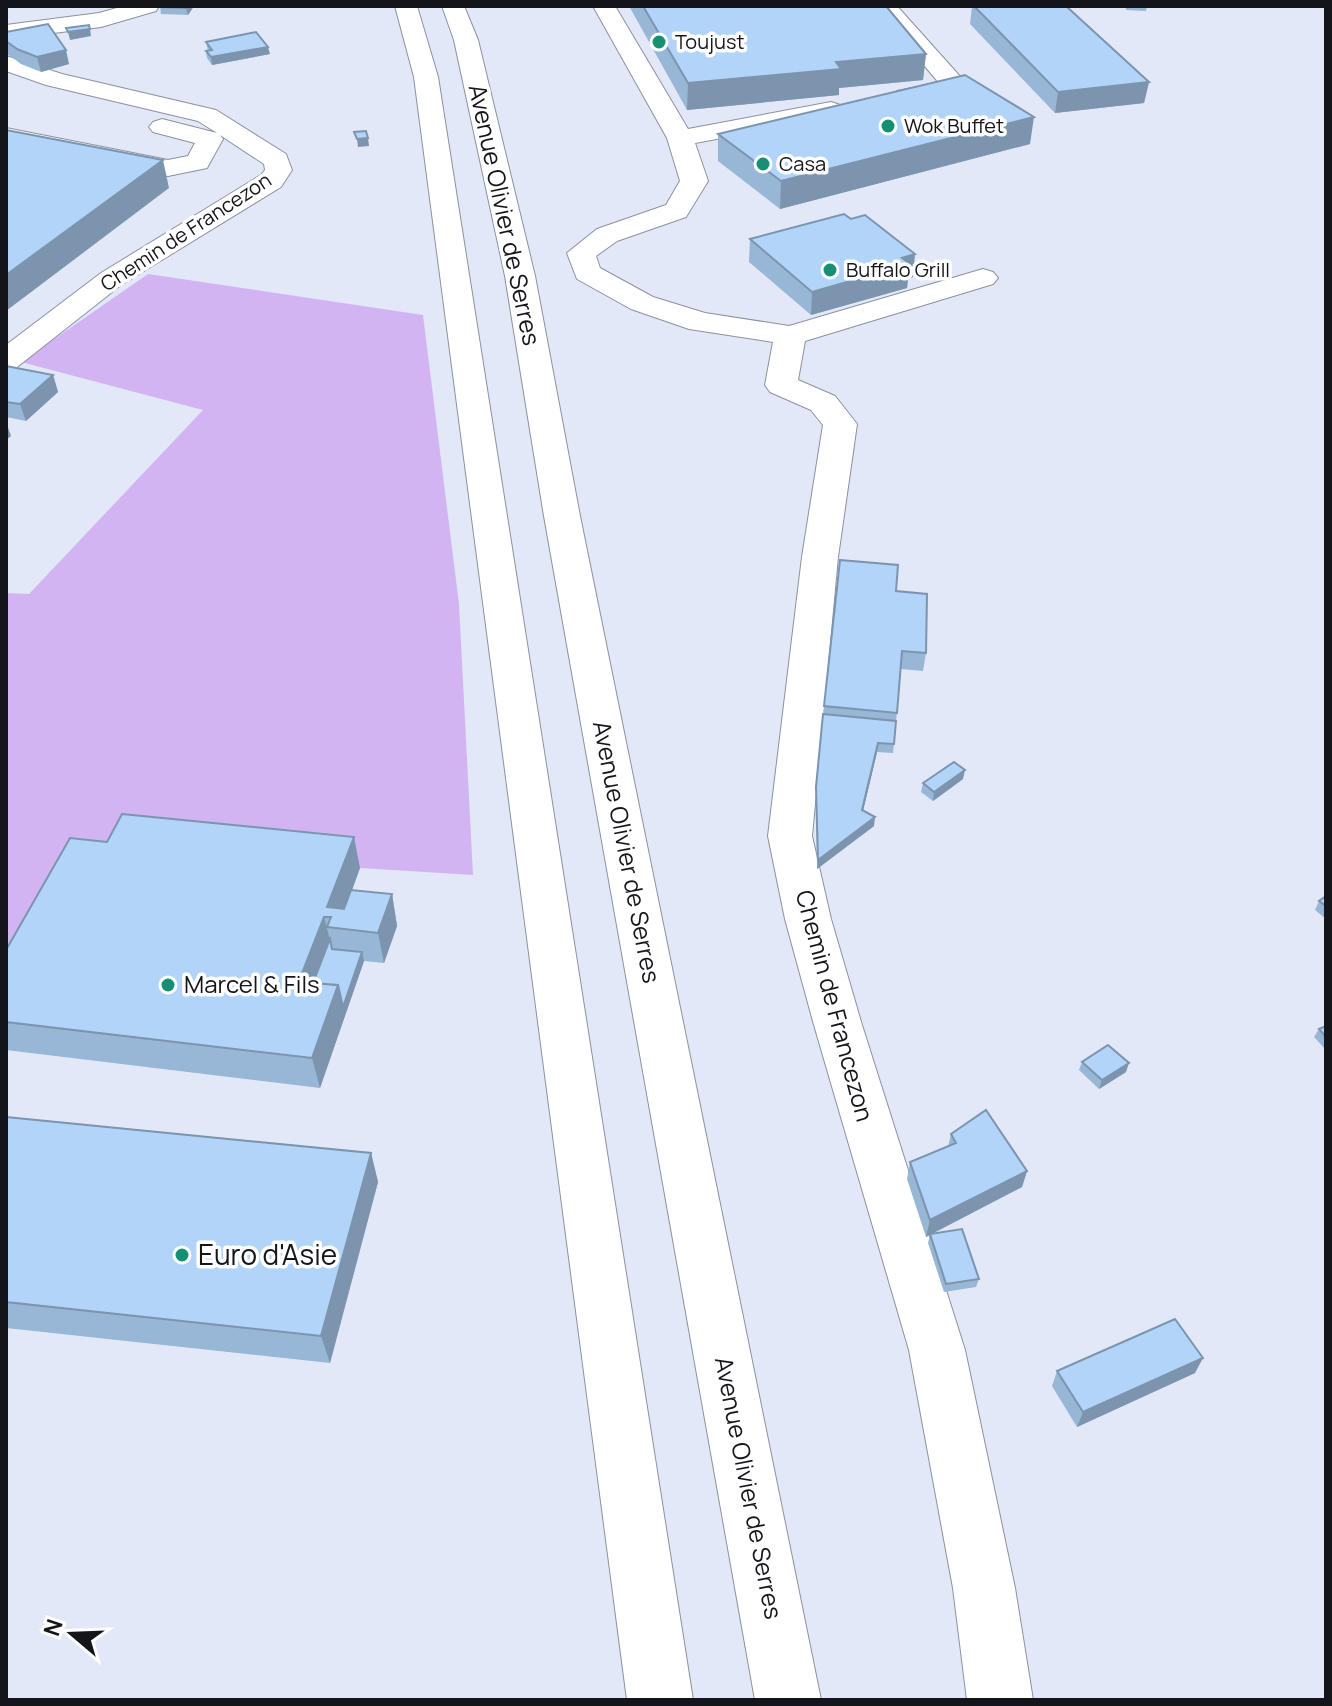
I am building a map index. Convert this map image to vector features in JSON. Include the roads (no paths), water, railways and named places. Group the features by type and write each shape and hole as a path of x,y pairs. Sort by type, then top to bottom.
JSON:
{"main road":[{"path":"6,32 101,20 148,6"},
{"name":"Avenue Olivier de Serres","path":"406,6 429,93 660,1700"},
{"name":"Avenue Olivier de Serres","path":"453,6 466,40 520,276 562,516 788,1700"},
{"path":"604,6 680,138 694,181 676,211 607,235 581,253 587,273 642,303 700,322 790,335 983,278"},
{"path":"879,101 956,87 885,6"},
{"name":"Chemin de Francezon","path":"6,63 55,80 207,115 277,160 279,170 271,181 111,279 6,360"},
{"path":"680,138 849,106"},
{"path":"6,136 168,168 198,162 210,139 178,129 84,112"},
{"name":"Chemin de Francezon","path":"790,335 781,385 823,403 840,424 820,557 790,836 808,919 838,1025 937,1350 984,1588 1000,1700"}],"place":[{"name":"Toujust","path":"659,42"},
{"name":"Wok Buffet","path":"888,126"},
{"name":"Casa","path":"763,164"},
{"name":"Buffalo Grill","path":"830,270"},
{"name":"Marcel & Fils","path":"168,985"},
{"name":"Euro d'Asie","path":"182,1255"}]}
